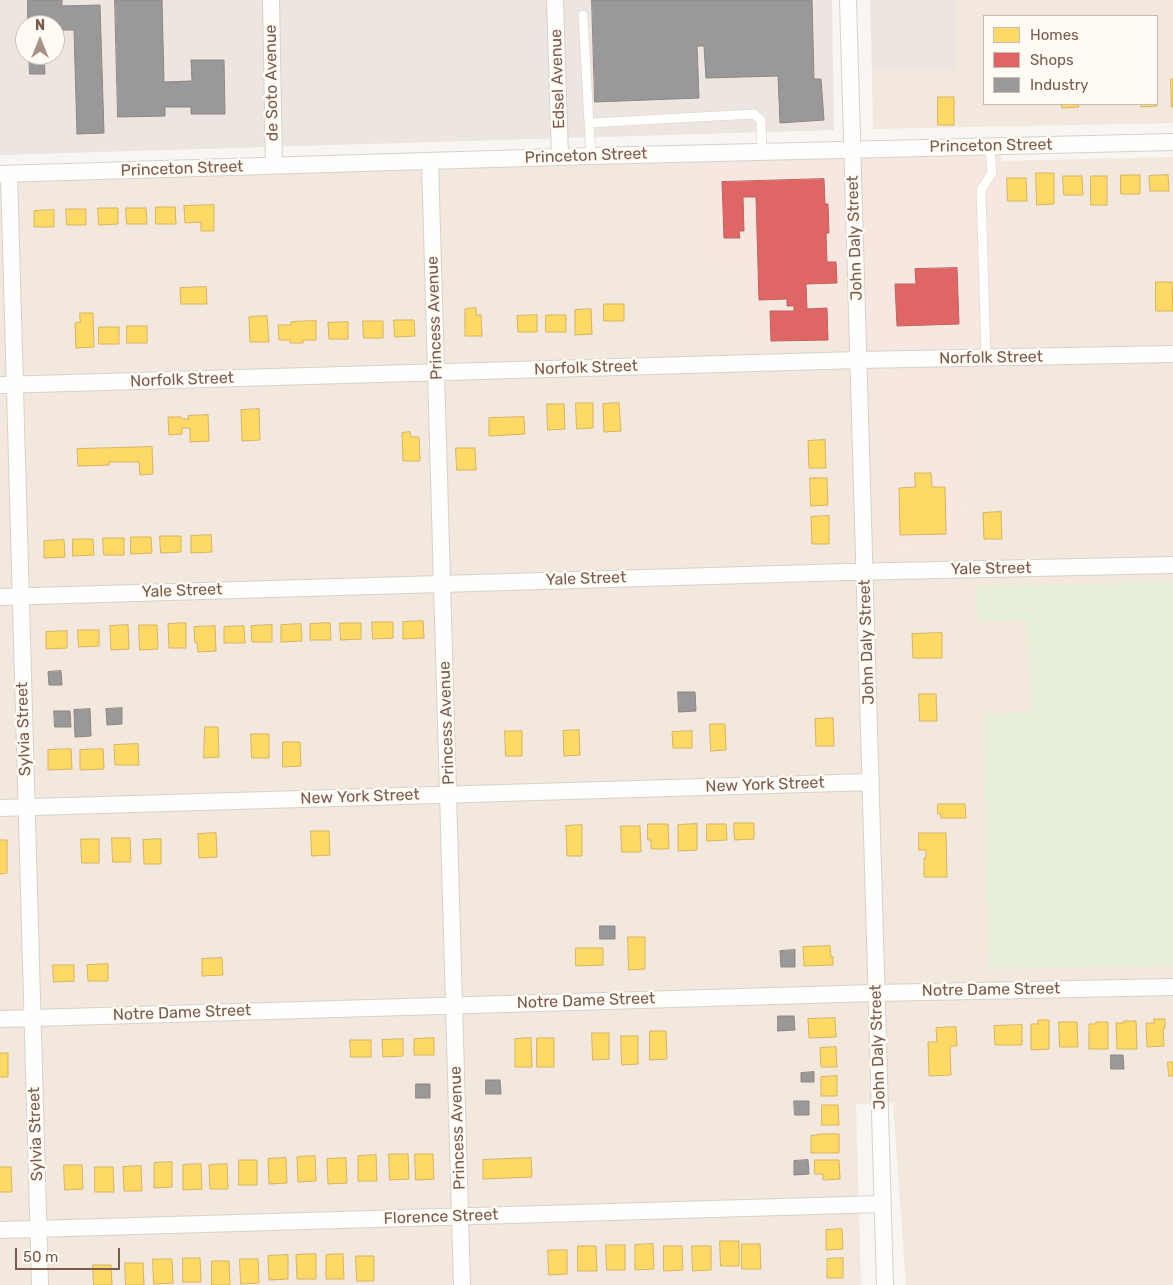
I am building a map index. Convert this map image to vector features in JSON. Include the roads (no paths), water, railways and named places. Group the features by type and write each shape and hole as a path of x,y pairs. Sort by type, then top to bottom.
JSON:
{"street":[{"name":"de Soto Avenue","path":"271,0 274,166"},
{"name":"Edsel Avenue","path":"555,0 560,157"},
{"name":"John Daly Street","path":"848,0 885,1285"},
{"name":"Princeton Street","path":"5,174 591,156 1173,142"},
{"name":"Princess Avenue","path":"430,161 462,1285"},
{"name":"Sylvia Street","path":"5,174 7,385 21,596 40,1285"},
{"name":"Norfolk Street","path":"7,385 858,360 1173,354"},
{"name":"Yale Street","path":"0,597 864,571 1173,565"},
{"name":"New York Street","path":"0,808 871,782"},
{"name":"Notre Dame Street","path":"0,1019 876,993 1173,987"},
{"name":"Florence Street","path":"0,1230 882,1204"}],"lane":[{"path":"584,15 591,156"},
{"path":"589,123 754,114 761,120 762,152"},
{"path":"986,358 981,190 992,173 990,146"}]}
